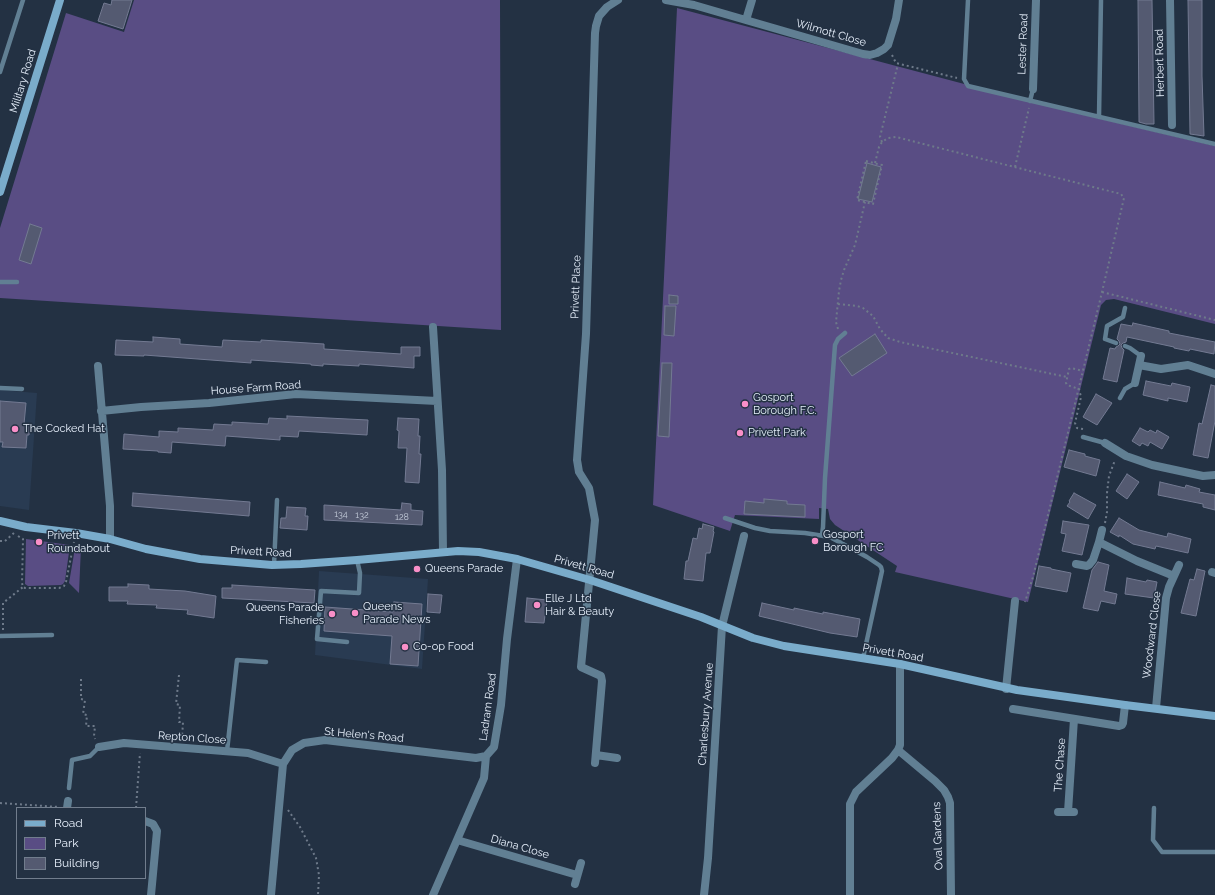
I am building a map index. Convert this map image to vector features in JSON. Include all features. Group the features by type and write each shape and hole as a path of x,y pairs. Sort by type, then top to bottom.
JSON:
{"main road":[{"name":"Military Road","path":"0,192 60,0"},
{"name":"Privett Road","path":"0,521 24,527"},
{"name":"Privett Road","path":"0,527 24,527 76,533 110,539 146,549 200,559 274,565 357,560 458,551 479,552 517,559 590,580 701,617 753,638 784,646 900,664 1006,689 1215,716"}],"street":[{"name":"Privett Place","path":"617,758 595,759 602,681 601,676 581,667 595,516 589,488 579,472 577,460 586,334 596,26 599,16 607,7 618,0"},
{"name":"Wilmott Close","path":"666,0 694,5 863,54 870,55 877,53 888,45"},
{"path":"746,20 752,0"},
{"path":"888,45 896,19 899,0"},
{"name":"Lester Road","path":"1033,89 1036,0"},
{"name":"Herbert Road","path":"1170,0 1172,125"},
{"path":"433,327 442,470 443,552"},
{"path":"1135,382 1141,356"},
{"path":"1139,365 1161,369 1188,365 1215,374"},
{"path":"98,366 110,506 110,539"},
{"name":"House Farm Road","path":"101,411 209,403 296,394 437,401"},
{"path":"1105,443 1136,460 1152,465 1203,476 1215,475"},
{"path":"1076,564 1087,566 1093,560 1102,530"},
{"name":"Charlesbury Avenue","path":"704,895 708,858 722,626 744,536"},
{"path":"1099,542 1137,561 1174,576"},
{"name":"Ladram Road","path":"435,894 484,778 486,756 494,747 502,705 507,639 517,559"},
{"name":"Woodward Close","path":"1156,708 1166,598 1169,587 1179,565"},
{"path":"1006,689 1014,601"},
{"path":"850,895 849,811 851,800 859,789 892,758 898,750 901,739 900,664"},
{"path":"1013,709 1120,726 1123,723 1125,705"},
{"name":"The Chase","path":"1058,812 1071,812 1074,719"},
{"name":"St Helen's Road","path":"283,764 292,750 304,743 325,740 476,758 486,756"},
{"name":"Repton Close","path":"99,747 124,743 227,751 248,753 283,764"},
{"name":"Oval Gardens","path":"898,750 935,781 944,790 948,797 950,803 951,895"},
{"path":"271,895 283,764"},
{"path":"146,822 153,824 157,831 151,895"},
{"name":"Diana Close","path":"457,840 578,875"},
{"path":"575,884 581,863"}],"lane":[{"path":"0,72 23,0"},
{"path":"968,0 964,80 968,86 1215,144"},
{"path":"1099,117 1101,0"},
{"path":"1030,101 1033,89"},
{"path":"1170,133 1172,125"},
{"path":"0,282 17,282"},
{"path":"1116,343 1105,339 1107,326 1123,317 1125,308"},
{"path":"822,535 835,345 840,337 845,333"},
{"path":"1125,346 1141,356"},
{"path":"1120,398 1124,389 1135,382"},
{"path":"0,388 22,389"},
{"path":"1083,437 1105,443"},
{"path":"274,565 277,500"},
{"path":"725,518 748,526 770,531 822,535 834,539 871,559 881,567 882,571 863,658"},
{"path":"744,536 748,526"},
{"path":"347,642 317,639 322,590 359,593 360,573 357,560"},
{"path":"2,636 52,635"},
{"path":"227,751 237,660 266,662"},
{"path":"69,788 72,760 90,756 99,747"},
{"path":"1154,808 1153,840 1162,852 1215,852"}],"path":[{"path":"888,45 896,63 898,64 964,80"},
{"path":"882,142 880,137 898,64"},
{"path":"1015,167 1030,101"},
{"path":"875,163 879,147 882,142 888,138 896,137 1121,194 1124,198 1079,389 1033,577 1024,602 1024,607"},
{"path":"866,161 875,163 882,165 873,204 857,200 866,161"},
{"path":"840,337 836,322 841,280 855,244 865,202"},
{"path":"1102,292 1215,320"},
{"path":"838,304 857,306 868,312 873,316 883,333 888,338 893,340 1067,377"},
{"path":"1079,389 1066,385 1067,377 1069,369 1071,368 1083,370"},
{"path":"1079,389 1081,397 1075,423 1077,428 1084,429"},
{"path":"1102,530 1107,512 1109,476 1118,451"},
{"path":"0,541 5,541 24,527"},
{"path":"14,533 23,539 23,586"},
{"path":"23,586 25,588 59,588 64,586 76,533"},
{"path":"2,636 2,603 23,586"},
{"path":"179,675 176,704 180,705 179,722 183,722 182,748"},
{"path":"81,679 81,699 85,700 83,714 87,715 86,726 95,726 94,736 99,747"},
{"path":"136,807 141,745"},
{"path":"280,800 300,827 316,858 319,875 318,895"},
{"path":"0,803 67,806"}],"shaded area":[{"path":"0,390 37,393 29,510 0,506"},
{"path":"319,571 428,579 422,669 315,655"}],"green space":[{"path":"134,0 500,0 501,330 0,298 0,228 66,13 124,32"},
{"name":"Privett Park","path":"677,8 1055,108 1215,146 1215,324 1114,299 1106,300 1101,305 1028,602 895,572 897,566 835,525 830,519 828,509 819,508 819,519 735,515 730,531 653,505"},
{"path":"26,539 70,545 65,581 63,584 28,586 25,584"},
{"path":"81,546 79,593 69,583 75,548"}],"building":[{"path":"112,0 132,0 123,29 98,21 104,3 111,5"},
{"path":"1138,0 1152,0 1154,124 1139,122"},
{"path":"1188,0 1202,0 1204,136 1190,134"},
{"path":"867,163 881,167 872,202 858,199"},
{"path":"30,224 42,228 31,264 19,260"},
{"path":"669,295 678,296 678,304 669,304"},
{"path":"665,306 676,306 674,336 664,335"},
{"path":"1133,323 1169,331 1169,333 1215,342 1214,354 1190,349 1189,351 1127,337 1126,342 1121,345 1124,350 1117,382 1103,379 1110,348 1115,349 1120,344 1117,339 1121,324 1132,326"},
{"path":"875,334 887,353 852,376 839,358"},
{"path":"153,337 180,339 180,344 222,347 223,340 261,342 261,340 324,344 324,349 401,354 401,347 420,347 420,356 414,356 414,368 359,364 359,366 323,364 323,366 251,360 251,363 144,355 115,355 116,340 153,342"},
{"path":"662,363 672,363 669,437 658,436"},
{"path":"1146,381 1171,386 1172,383 1190,387 1187,402 1168,398 1168,401 1143,395"},
{"path":"1211,385 1215,386 1215,421 1208,458 1193,455 1199,423 1202,424"},
{"path":"1096,394 1112,403 1097,425 1083,417"},
{"name":"The Cocked Hat","path":"0,401 26,403 24,424 30,424 26,448 2,447 3,442 0,442"},
{"path":"287,416 368,420 367,435 299,431 298,437 280,436 280,440 226,436 225,446 172,442 171,453 123,449 124,434 159,437 159,431 178,432 178,428 213,430 214,424 232,425 232,422 268,424 269,418 287,419"},
{"path":"398,418 419,419 419,454 421,454 419,483 405,482 407,448 398,448"},
{"path":"1140,428 1148,432 1150,430 1156,433 1157,430 1169,437 1162,449 1150,442 1148,446 1142,443 1140,446 1132,441"},
{"path":"1069,450 1100,460 1096,476 1064,467"},
{"path":"1127,474 1139,482 1127,499 1116,491"},
{"path":"1160,482 1185,488 1186,485 1200,489 1199,492 1215,495 1215,510 1203,507 1203,504 1158,495"},
{"path":"133,493 250,502 249,516 132,506"},
{"path":"1074,493 1096,505 1088,519 1067,506"},
{"path":"764,499 787,501 787,504 805,505 805,517 744,514 745,501 764,503"},
{"path":"402,503 411,504 411,510 423,511 422,525 324,520 324,505 401,510"},
{"path":"287,507 306,508 305,516 308,516 307,530 280,528 281,518 286,518"},
{"path":"1119,518 1139,530 1167,537 1168,533 1191,539 1188,553 1156,546 1155,549 1133,544 1119,535 1119,537 1110,532"},
{"path":"1063,521 1089,525 1082,555 1062,551 1066,534 1061,533"},
{"path":"703,524 714,527 714,532 710,553 706,553 703,581 684,579 686,561 688,561 693,538 697,539 699,528 702,529"},
{"path":"1098,562 1109,565 1104,591 1117,594 1115,604 1101,601 1098,611 1083,608 1092,570"},
{"path":"1039,566 1071,573 1067,592 1035,586"},
{"path":"1197,569 1205,571 1196,616 1181,613 1190,579 1194,580"},
{"path":"1127,578 1146,582 1147,580 1157,582 1154,598 1125,594"},
{"path":"128,584 149,585 149,589 185,591 216,596 214,618 187,614 188,610 156,608 157,605 127,604 128,601 109,601 109,587 128,587"},
{"path":"232,585 315,590 314,603 222,598 222,588 232,588"},
{"path":"428,594 442,595 440,613 427,612"},
{"path":"527,598 547,600 544,623 525,622"},
{"path":"394,602 422,604 418,666 390,664 392,636 324,631 325,607 393,612"},
{"path":"762,603 794,610 794,608 860,619 857,637 830,633 759,616"}],"place":[{"name":"Gosport Borough F.C.","path":"745,404"},
{"name":"The Cocked Hat","path":"15,429"},
{"name":"Privett Park","path":"740,433"},
{"name":"Gosport Borough FC","path":"815,541"},
{"name":"Privett Roundabout","path":"39,542"},
{"name":"Queens Parade","path":"417,569"},
{"name":"Elle J Ltd Hair & Beauty","path":"537,605"},
{"name":"Queens Parade News","path":"355,613"},
{"name":"Queens Parade Fisheries","path":"332,614"},
{"name":"Co-op Food","path":"405,647"}]}
